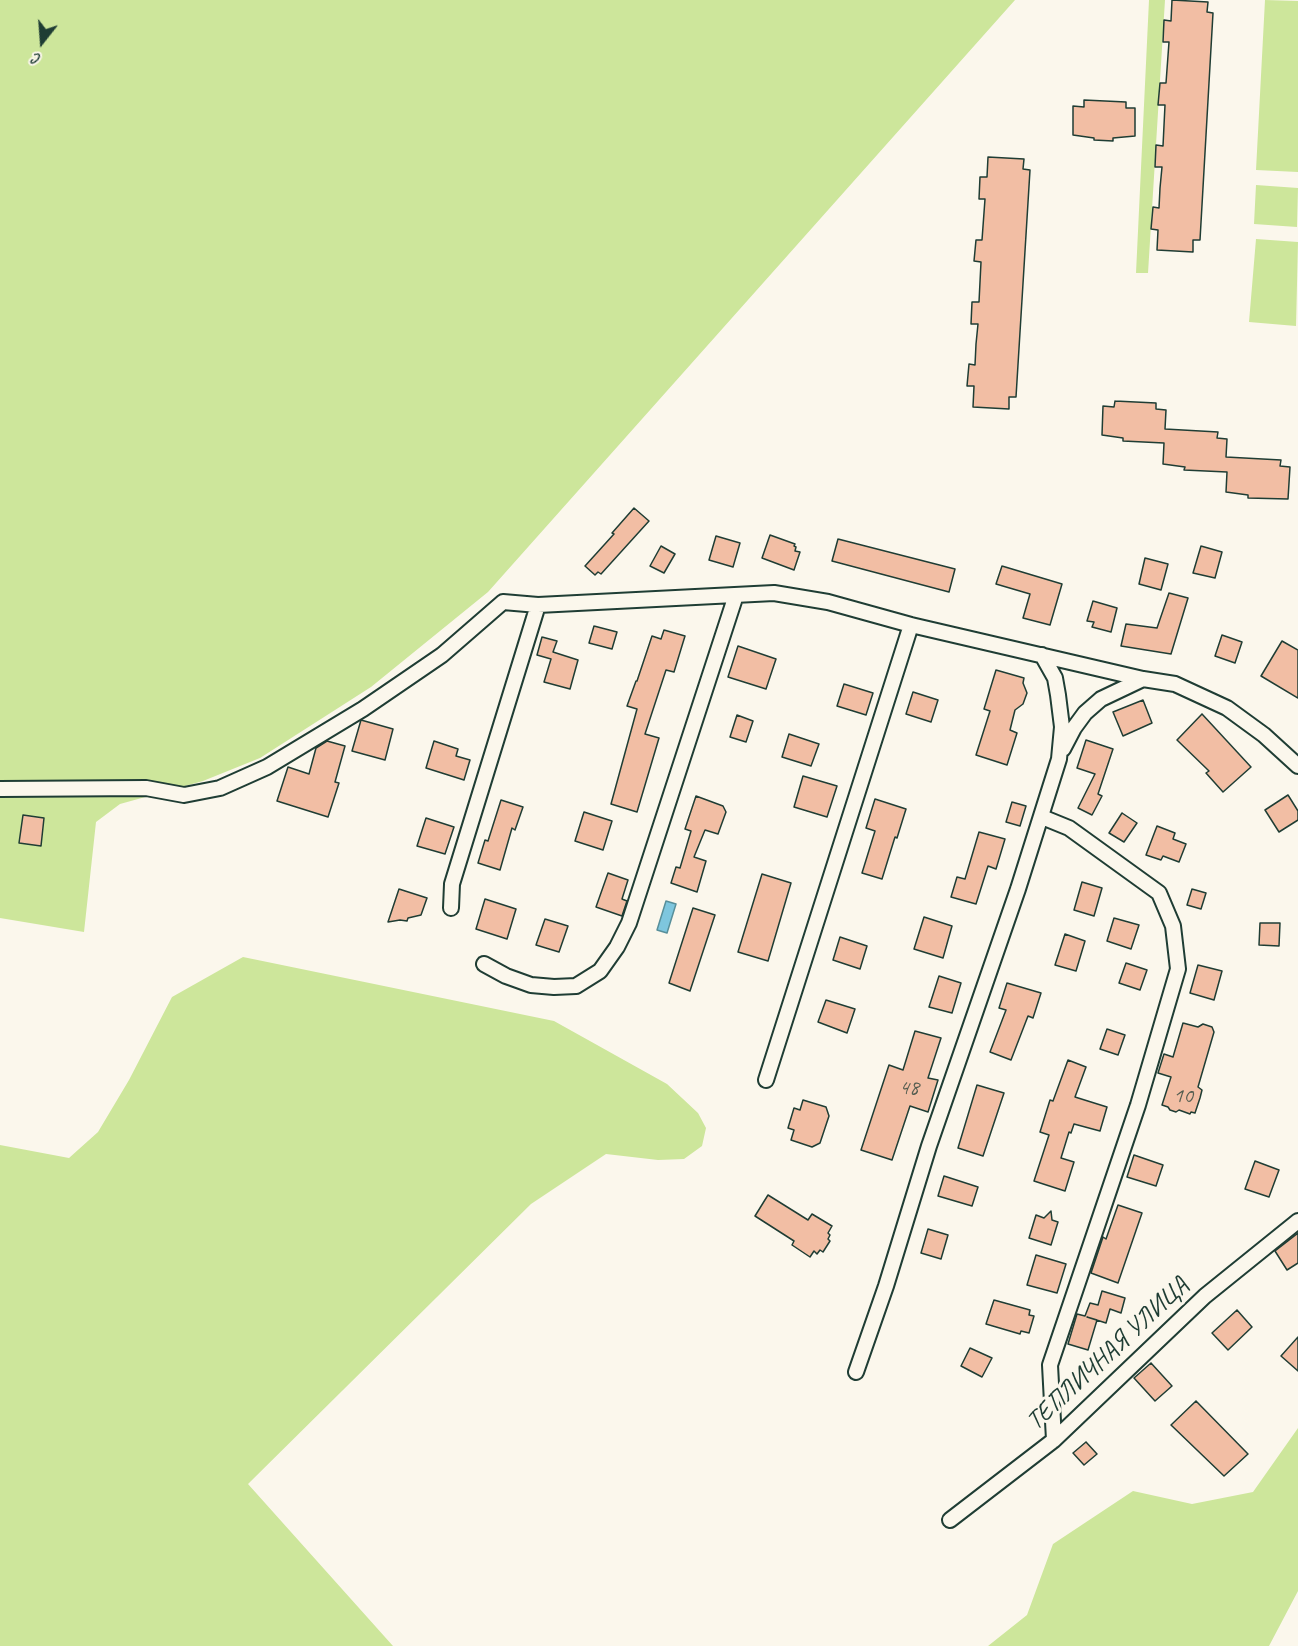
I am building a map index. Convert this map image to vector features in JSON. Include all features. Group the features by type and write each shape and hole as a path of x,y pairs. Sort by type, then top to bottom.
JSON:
{"street":[{"path":"0,789 146,788 184,795 220,788 258,771 324,732 442,656 503,602 538,605 774,593 828,602 910,625 1143,679 1175,684 1227,708 1264,735 1298,766"},
{"path":"484,964 506,976 531,985 576,986 600,971 617,947 629,923 736,596"},
{"path":"451,908 452,884 538,605"},
{"path":"766,1080 910,625"},
{"path":"1042,655 1055,678 1058,695 1062,728 1059,759"},
{"path":"856,1372 1042,817 1059,759 1074,728 1085,714 1101,699 1143,679"},
{"path":"1042,817 1069,828 1159,893 1173,926 1178,969 1138,1105 1050,1365 1054,1440"},
{"name":"ТЕПЛИЧНАЯ УЛИЦА","path":"950,1520 1054,1440 1205,1296 1298,1221"}],"green space":[{"path":"0,0 1015,0 488,592 371,687 260,758 203,781 120,804 96,822 84,932 0,918"},
{"path":"1149,0 1165,0 1148,273 1136,273"},
{"path":"1265,0 1298,1 1298,172 1256,170"},
{"path":"1256,185 1298,188 1297,227 1254,224"},
{"path":"1256,239 1298,242 1296,326 1249,322"},
{"path":"243,957 554,1021 667,1084 698,1113 706,1128 702,1146 684,1159 658,1160 606,1154 531,1204 248,1484 393,1646 0,1646 0,1145 69,1158 98,1132 129,1080 172,997"},
{"path":"1298,1428 1298,1591 1269,1646 988,1646 1027,1615 1053,1544 1133,1491 1192,1504 1253,1492"}],"water":[{"path":"666,901 676,904 667,933 657,930"}],"building":[{"path":"1172,0 1208,2 1207,12 1213,13 1200,240 1193,240 1193,252 1157,250 1158,230 1151,229 1153,207 1159,208 1162,167 1155,167 1156,145 1163,146 1165,105 1158,105 1160,83 1166,83 1169,42 1163,42 1164,20 1171,21"},
{"path":"1084,100 1126,102 1126,108 1135,108 1135,136 1113,138 1113,141 1094,140 1094,138 1073,135 1073,106 1084,107"},
{"path":"988,157 1024,159 1023,169 1030,170 1016,397 1009,397 1009,409 973,407 974,386 967,386 969,364 975,365 978,324 971,324 972,302 979,302 981,262 974,261 976,240 982,240 985,199 979,199 980,177 987,177"},
{"path":"1115,401 1156,403 1156,409 1166,410 1165,429 1218,432 1217,438 1227,439 1226,457 1281,460 1280,466 1290,467 1288,499 1248,498 1248,495 1226,492 1227,472 1184,470 1185,467 1163,464 1164,443 1123,441 1123,438 1102,435 1103,406 1114,407"},
{"path":"634,508 649,521 601,574 598,572 595,575 585,566"},
{"path":"770,535 795,544 795,551 800,552 794,570 762,558"},
{"path":"716,536 740,543 733,567 709,560"},
{"path":"838,539 955,569 949,592 832,561"},
{"path":"661,546 675,554 664,573 650,566"},
{"path":"1201,546 1222,552 1215,578 1193,573"},
{"path":"1145,558 1168,564 1161,590 1139,584"},
{"path":"1002,566 1062,584 1050,625 1023,618 1030,594 996,584"},
{"path":"1169,593 1188,598 1171,654 1121,646 1126,624 1157,628"},
{"path":"1093,601 1117,608 1111,632 1092,627 1094,622 1087,621"},
{"path":"594,626 617,632 612,649 589,643"},
{"path":"664,630 685,636 674,672 666,670 645,734 659,738 637,812 611,804 637,709 627,706 652,636 661,639"},
{"path":"1222,635 1242,642 1235,663 1215,656"},
{"path":"542,637 557,641 553,652 578,660 570,689 544,682 551,659 537,655"},
{"path":"1282,641 1298,650 1298,698 1261,676"},
{"path":"738,646 776,659 766,689 728,677"},
{"path":"996,670 1024,678 1023,683 1027,693 1023,704 1015,710 1010,730 1017,733 1007,765 976,755 990,711 984,709"},
{"path":"844,684 873,693 866,715 837,706"},
{"path":"913,692 938,700 931,722 906,714"},
{"path":"1143,700 1152,723 1123,736 1113,712"},
{"path":"1202,714 1251,767 1223,792 1206,773 1209,771 1177,740"},
{"path":"737,715 753,721 746,742 730,737"},
{"path":"361,720 393,729 385,760 352,751"},
{"path":"789,734 819,744 811,766 782,757"},
{"path":"1086,740 1113,749 1098,794 1102,796 1092,815 1078,808 1095,774 1077,768"},
{"path":"327,741 345,746 335,782 339,783 328,817 277,801 288,767 309,774 316,748"},
{"path":"434,741 458,749 456,756 470,760 464,780 426,768"},
{"path":"803,776 837,786 827,817 794,807"},
{"path":"1288,795 1298,811 1298,820 1279,832 1265,810"},
{"path":"696,796 723,806 726,812 718,834 705,830 694,857 706,861 697,892 671,883 676,867 680,868 691,831 685,829"},
{"path":"875,799 906,809 882,879 862,873 875,831 866,828"},
{"path":"501,800 523,807 515,830 512,828 500,870 478,863 485,840 488,841"},
{"path":"1012,802 1026,806 1020,826 1006,822"},
{"path":"584,812 612,821 603,850 575,841"},
{"path":"1122,813 1137,823 1124,842 1109,833"},
{"path":"23,815 44,818 41,846 19,843"},
{"path":"426,818 454,827 445,854 417,846"},
{"path":"1157,826 1175,833 1173,839 1186,844 1179,862 1163,856 1161,860 1146,855"},
{"path":"979,832 1005,839 996,869 988,866 976,904 951,897 957,877 965,879"},
{"path":"608,873 628,880 622,899 627,901 622,916 596,907"},
{"path":"762,874 791,883 768,961 738,952"},
{"path":"1082,882 1102,888 1094,916 1074,910"},
{"path":"399,889 427,898 421,915 408,918 407,921 388,922"},
{"path":"1192,889 1206,893 1201,909 1187,905"},
{"path":"485,899 516,909 507,939 476,929"},
{"path":"693,908 715,915 690,991 669,983"},
{"path":"924,917 952,926 943,958 914,949"},
{"path":"1114,918 1139,925 1131,949 1107,941"},
{"path":"545,919 568,926 559,952 536,945"},
{"path":"1260,923 1280,923 1279,946 1259,945"},
{"path":"1065,934 1085,941 1076,971 1055,965"},
{"path":"840,937 867,946 860,969 833,960"},
{"path":"1126,963 1147,970 1140,990 1119,983"},
{"path":"1198,965 1222,971 1214,1000 1190,993"},
{"path":"939,976 961,983 952,1013 929,1007"},
{"path":"1007,983 1041,993 1033,1018 1028,1016 1011,1060 990,1052 1006,1010 999,1008"},
{"path":"826,1000 855,1009 847,1033 818,1022"},
{"path":"1183,1023 1198,1027 1203,1024 1212,1027 1214,1032 1198,1087 1202,1090 1200,1098 1195,1113 1190,1114 1179,1110 1176,1112 1162,1105 1171,1077 1158,1073 1164,1054 1173,1057"},
{"path":"1107,1029 1125,1035 1118,1055 1100,1049"},
{"path":"915,1031 941,1038 928,1078 938,1080 928,1112 910,1106 892,1160 861,1150 889,1065 903,1070"},
{"path":"1068,1060 1086,1067 1075,1097 1107,1107 1100,1131 1074,1124 1071,1133 1069,1132 1061,1158 1074,1162 1065,1191 1034,1181 1049,1135 1040,1132 1050,1100 1053,1101"},
{"path":"977,1085 1004,1093 983,1156 958,1148"},
{"path":"803,1100 826,1107 829,1116 820,1143 812,1147 791,1140 794,1130 788,1128 794,1108 800,1110"},
{"path":"1134,1155 1163,1165 1156,1186 1127,1177"},
{"path":"1255,1161 1279,1170 1269,1197 1245,1189"},
{"path":"944,1176 978,1187 972,1206 938,1196"},
{"path":"768,1195 808,1220 812,1214 832,1226 828,1233 830,1241 823,1252 820,1250 817,1254 814,1251 810,1257 792,1245 794,1241 755,1216"},
{"path":"1118,1205 1142,1213 1118,1283 1091,1273 1103,1237 1106,1239"},
{"path":"1051,1211 1052,1220 1058,1222 1051,1245 1029,1238 1036,1215 1044,1218"},
{"path":"928,1229 948,1235 941,1259 921,1253"},
{"path":"1298,1233 1298,1263 1287,1270 1275,1251"},
{"path":"1036,1255 1066,1264 1057,1293 1027,1285"},
{"path":"1102,1291 1125,1298 1121,1313 1110,1309 1106,1323 1097,1320 1088,1350 1068,1344 1077,1314 1085,1316 1090,1303 1098,1305"},
{"path":"994,1300 1030,1310 1029,1315 1034,1316 1029,1333 1021,1331 1020,1334 986,1324"},
{"path":"1237,1310 1252,1327 1228,1350 1212,1333"},
{"path":"1298,1337 1298,1371 1281,1356"},
{"path":"970,1348 992,1358 982,1377 961,1366"},
{"path":"1151,1363 1172,1386 1155,1401 1134,1378"},
{"path":"1196,1401 1248,1454 1224,1476 1171,1425"},
{"path":"1086,1442 1097,1454 1084,1465 1073,1453"}]}
